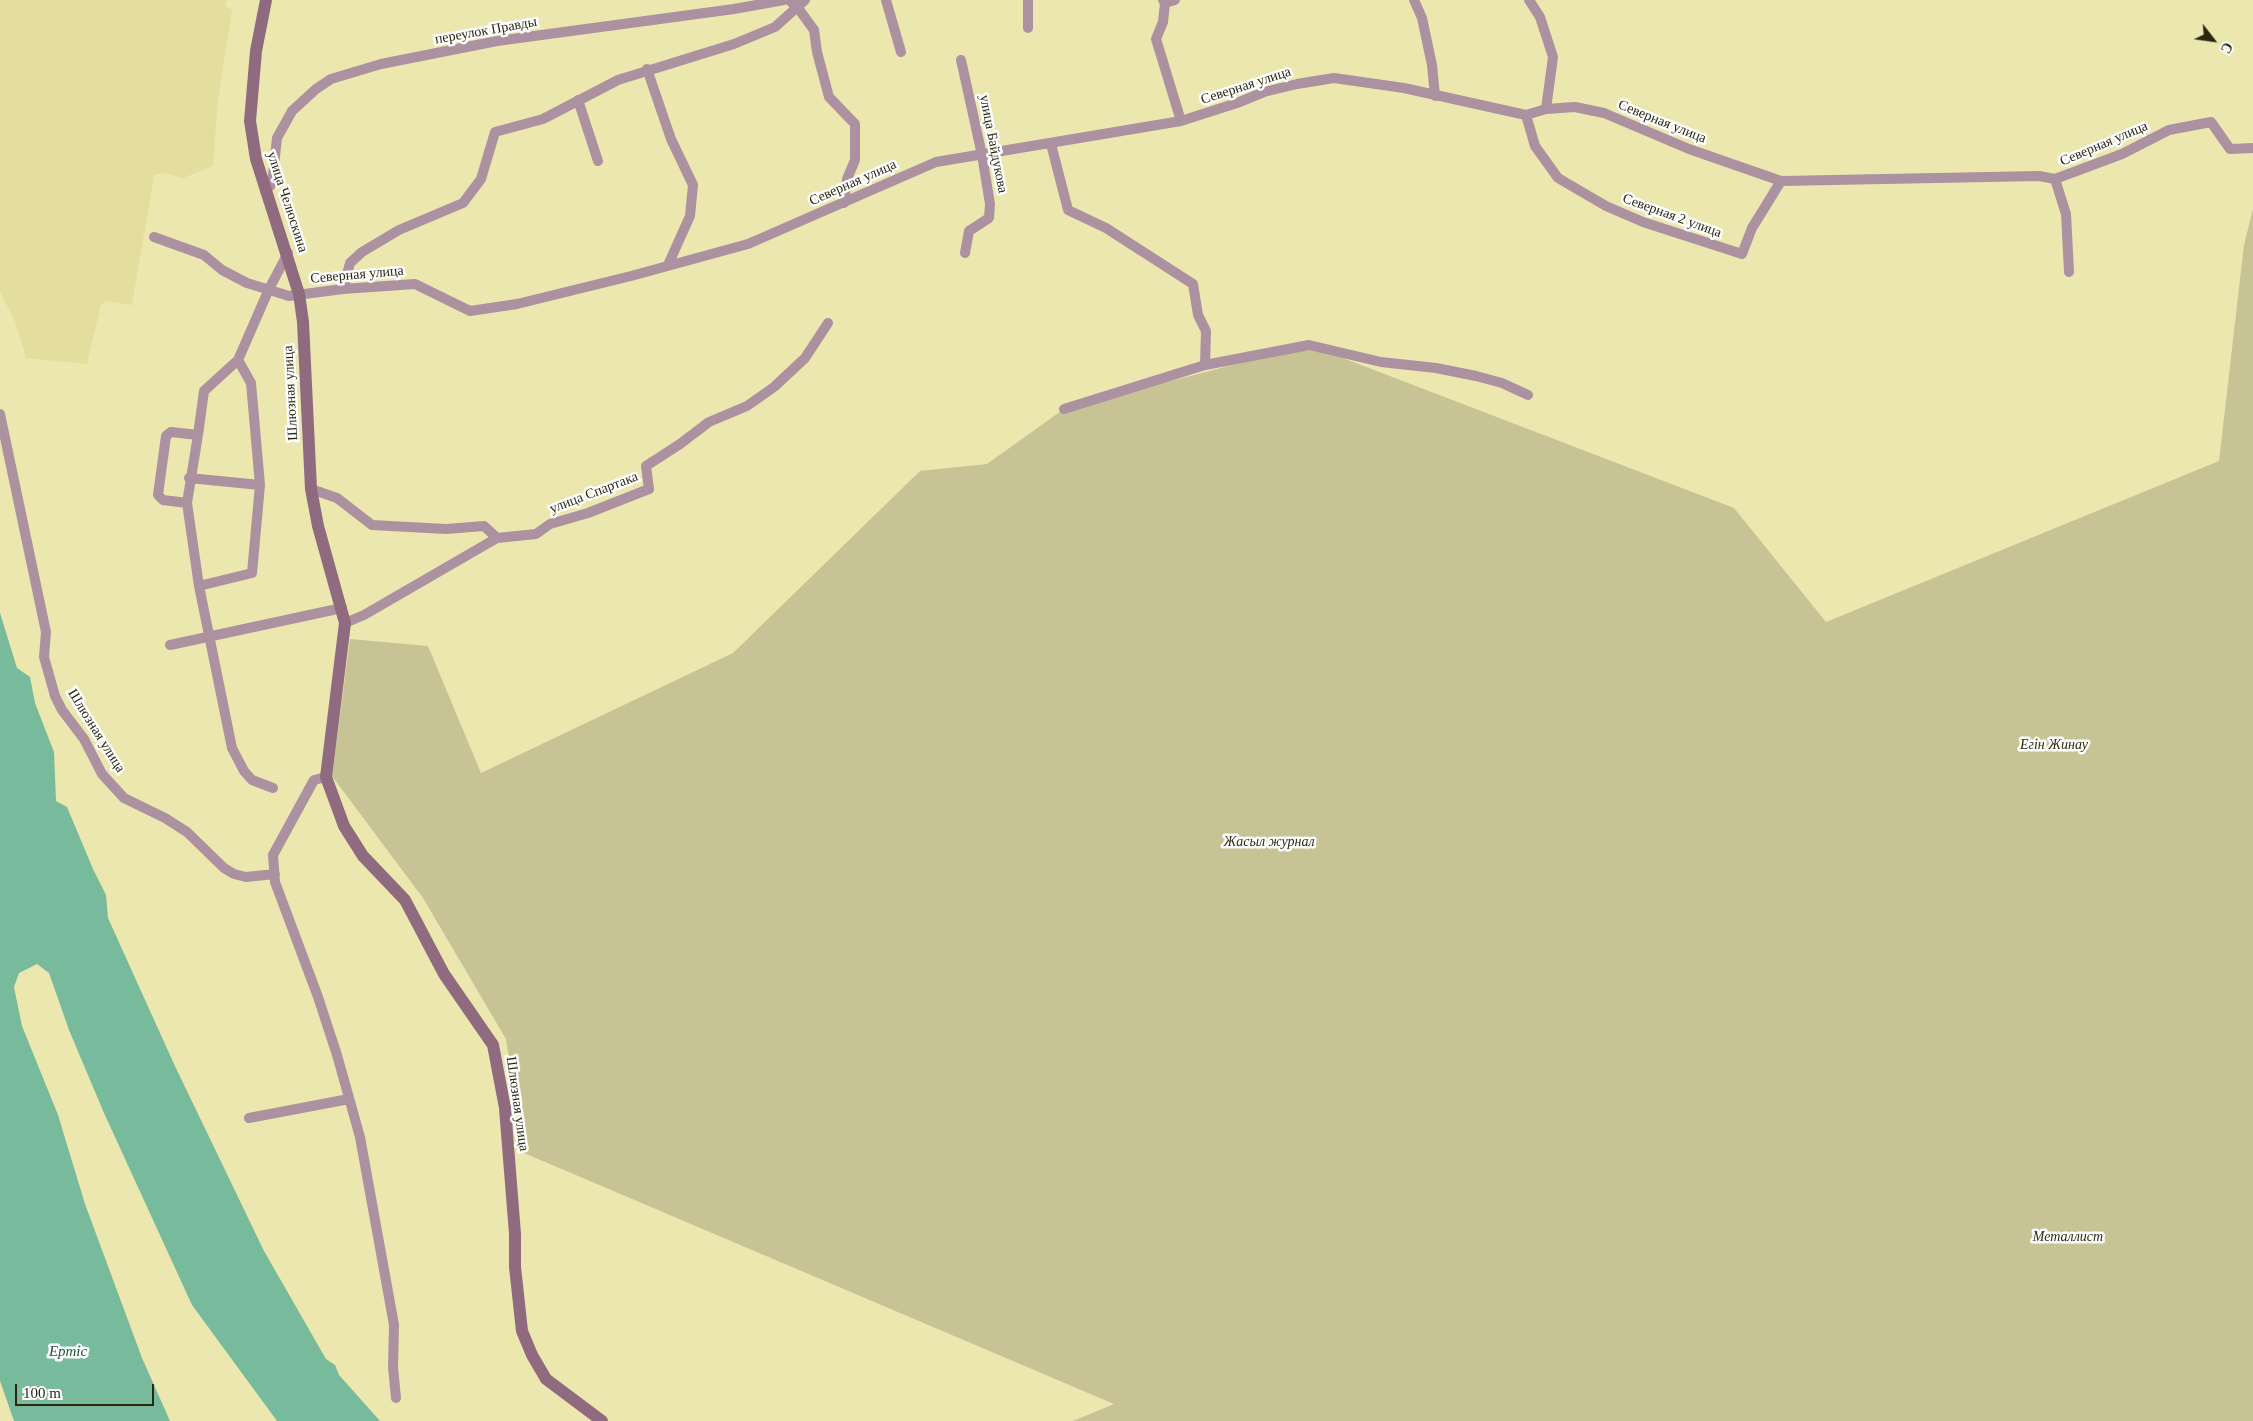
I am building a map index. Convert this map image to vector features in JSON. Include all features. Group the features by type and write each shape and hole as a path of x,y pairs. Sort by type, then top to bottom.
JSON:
{"street":[{"name":"улица Челюскина","path":"266,0 256,51 250,121 256,159 265,191 288,253 299,294"},
{"path":"723,0 734,9"},
{"name":"переулок Правды","path":"265,191 272,184 277,138 292,111 316,89 332,79 381,64 497,41 734,9 784,0"},
{"path":"789,0 801,4 814,30 817,52 829,97 855,124 855,160 847,178 844,203"},
{"path":"886,0 901,52"},
{"path":"1028,0 1028,28"},
{"path":"1414,0 1422,18 1432,65 1435,96"},
{"path":"1529,0 1540,16 1553,57 1546,109"},
{"path":"1168,1 1163,22 1156,39 1181,121"},
{"path":"342,289 350,263 362,252 399,230 463,203 480,179 495,132 543,119 618,80 647,69 742,40 775,27 801,4"},
{"name":"улица Байдукова","path":"961,60 982,155 990,204 989,218 969,231 964,253"},
{"path":"647,69 670,139 693,184 690,216 668,265"},
{"name":"Северная улица","path":"299,294 415,284 470,311 517,304 748,244 936,162 1181,121 1264,92 1334,78 1395,86 1526,115 1546,109 1575,107 1604,113 1689,149 1781,181 2039,176 2055,179 2122,154 2169,130 2211,122 2230,149 2253,148"},
{"path":"578,100 598,161"},
{"name":"Северная 2 улица","path":"1526,115 1536,146 1558,178 1606,206 1643,222 1742,254 1752,228 1781,181"},
{"path":"1051,144 1068,210 1106,228 1193,284 1198,315 1206,331 1205,365"},
{"path":"2055,179 2066,214 2069,272"},
{"path":"154,237 204,255 230,274 248,283 289,296 299,294"},
{"path":"273,788 252,780 244,771 232,748 211,638 198,586 187,503 189,478 198,435 204,391 238,360 269,289 288,253"},
{"name":"Шлюзная улица","path":"299,294 303,322 311,489 318,526 345,623 326,777 344,826 363,856 406,900 444,974 493,1046 500,1073 505,1108 515,1234 515,1268 522,1331 532,1355 546,1379 602,1421"},
{"name":"улица Спартака","path":"497,538 536,534 550,524 588,513 649,489 646,466 709,422 747,406 774,387 805,358 828,323"},
{"path":"1064,409 1205,365 1309,345 1381,362 1436,368 1476,376 1502,383 1528,395"},
{"path":"198,586 252,573 260,485 251,383 238,360"},
{"name":"Шлюзная улица","path":"0,414 46,632 44,657 55,696 62,710 84,739 102,774 124,798 165,818 187,832 224,868 234,874 246,877 275,874"},
{"path":"187,503 163,500 158,495 166,436 171,432 198,435"},
{"path":"189,478 260,485"},
{"path":"311,489 336,498 372,525 446,529 484,526 497,538 345,623"},
{"path":"170,645 211,638 342,608"},
{"path":"326,777 314,780 273,855 275,882 324,1014 360,1137 394,1325 393,1367 396,1398"},
{"path":"249,1118 349,1099"}],"shaded area":[{"path":"0,0 227,0 225,6 232,10 218,100 213,166 183,178 164,173 154,175 132,305 105,301 101,305 87,364 26,358 15,321 0,292"}],"green space":[{"name":"Жасыл журнал","path":"2253,209 2253,1421 1073,1421 1114,1404 524,1153 506,1039 423,898 332,776 350,639 428,646 481,773 733,653 920,471 987,464 1064,409 1309,345 1734,508 1826,622 2219,461 2244,245"}],"water":[{"name":"Ертіс","path":"0,613 17,668 30,677 35,703 54,752 56,801 67,807 106,895 108,918 174,1064 264,1251 326,1359 335,1365 339,1375 380,1421 277,1421 192,1305 104,1113 69,1030 49,973 37,964 19,973 14,987 22,1026 58,1115 85,1204 142,1358 170,1421 14,1421 0,1381"}],"park label":[{"name":"Егін Жинау","path":"2054,745"},
{"name":"Металлист","path":"2068,1237"}]}
